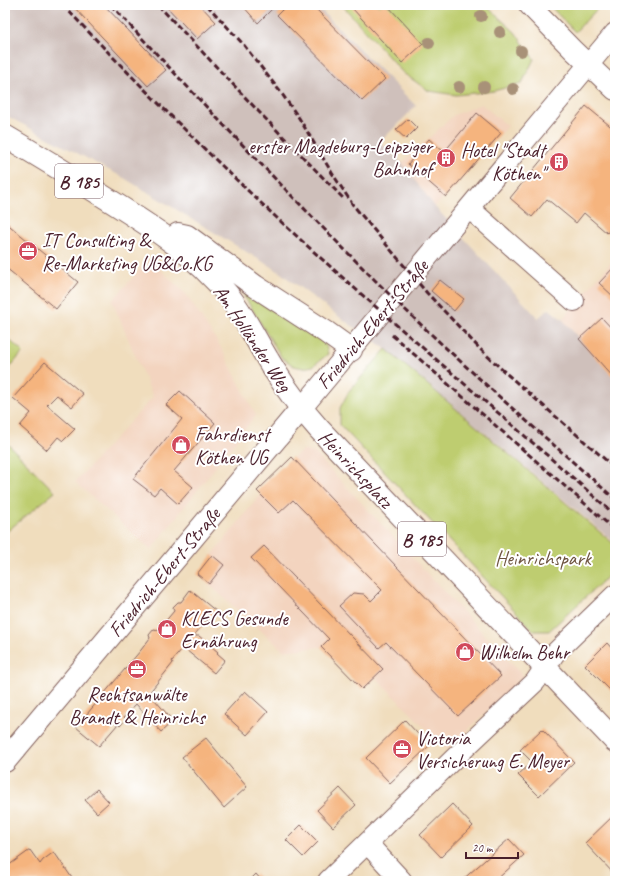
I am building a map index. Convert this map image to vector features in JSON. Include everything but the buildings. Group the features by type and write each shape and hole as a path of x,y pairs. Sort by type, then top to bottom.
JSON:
{"main road":[{"name":"Am Holländer Weg","path":"5,136 55,165 152,227 188,254 228,296 244,318 274,371 301,408"},
{"path":"152,227 187,236 256,286 351,350"},
{"name":"Heinrichsplatz","path":"301,408 332,444 545,667"},
{"name":"Friedrich-Ebert-Straße","path":"5,761 301,408"},
{"name":"B 185","path":"545,667 615,741"}],"street":[{"path":"529,5 615,90"},
{"name":"Friedrich-Ebert-Straße","path":"301,408 615,33"},
{"path":"469,208 574,300"},
{"path":"328,881 535,682 554,652 615,595"},
{"path":"367,843 402,881"}],"shaded area":[{"path":"5,5 316,5 416,106 380,142 402,163 435,207 538,318 549,309 562,319 615,379 615,543 386,349 342,319 278,271 124,178 5,115"},
{"name":"erster Magdeburg-Leipziger Bahnhof","path":"481,104 508,126 435,207 402,163 454,115"},
{"path":"615,258 615,379 562,319"},
{"path":"149,259 186,294 220,346 256,415 151,550 75,482 153,397 112,301"},
{"path":"303,450 315,453 523,676 447,750 376,678 362,689 321,647 284,651 197,574 285,464"}],"green space":[{"path":"342,5 485,5 515,32 534,59 522,83 494,91 456,95 429,91 403,73"},
{"path":"549,5 601,5 575,32"},
{"path":"247,293 325,342 328,354 313,366 303,368 294,366 282,358 244,296"},
{"path":"5,336 23,352 5,373"},
{"name":"Heinrichspark","path":"386,349 615,545 615,570 549,631 534,631 340,425 340,408 349,391"},
{"path":"5,441 55,492 5,533"}],"railway":[{"path":"63,5 168,113 277,218 360,293 615,515"},
{"path":"111,5 248,151 389,294 529,423 615,499"},
{"path":"158,5 343,198"},
{"path":"207,5 243,44 282,94 299,118 353,205 427,293 480,349 615,468"},
{"path":"392,335 615,530"}],"place":[{"name":"erster Magdeburg-Leipziger Bahnhof","path":"446,158"},
{"name":"Hotel \"Stadt Köthen\"","path":"559,162"},
{"name":"IT Consulting & Re-Marketing UG&Co.KG","path":"28,251"},
{"name":"Fahrdienst Köthen UG","path":"181,445"},
{"name":"KLECS Gesunde Ernährung","path":"167,629"},
{"name":"Wilhelm Behr","path":"465,652"},
{"name":"Rechtsanwälte Brandt & Heinrichs","path":"137,669"},
{"name":"Victoria Versicherung E. Meyer","path":"402,749"}]}
